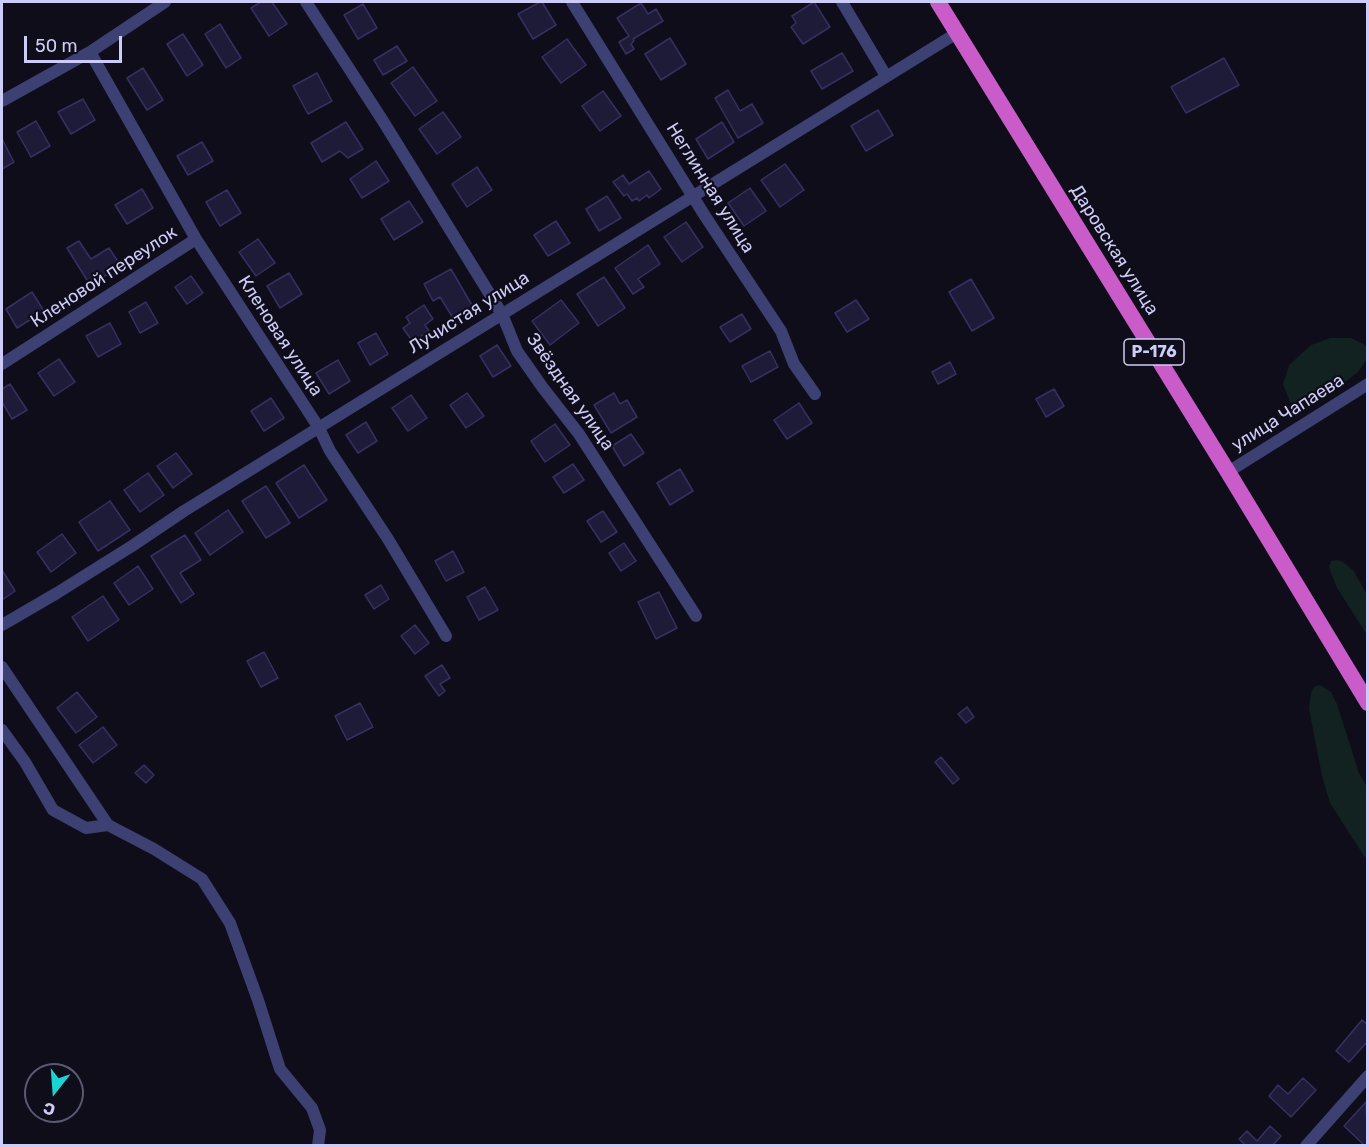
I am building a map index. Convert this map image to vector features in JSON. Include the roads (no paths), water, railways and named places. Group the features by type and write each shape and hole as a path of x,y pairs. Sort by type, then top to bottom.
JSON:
{"highway":[{"name":"Даровская улица","path":"938,2 1368,703"}],"street":[{"path":"2,101 90,52 165,2"},
{"name":"Звёздная улица","path":"306,2 383,121 502,314 517,351 579,434 696,616"},
{"name":"Неглинная улица","path":"572,2 705,216 781,331 794,364 815,394"},
{"path":"842,2 886,76"},
{"name":"Лучистая улица","path":"2,625 957,33"},
{"name":"Кленовая улица","path":"90,52 196,239 319,428 330,451 388,539 446,636"},
{"name":"Кленовой переулок","path":"2,364 196,239"},
{"name":"улица Чапаева","path":"1228,472 1368,384"},
{"path":"2,667 108,825 154,849 202,879 230,923 280,1069 312,1108 320,1130 318,1146"},
{"path":"2,730 25,762 53,810 86,828 108,825"},
{"path":"1306,1146 1368,1076"}]}
